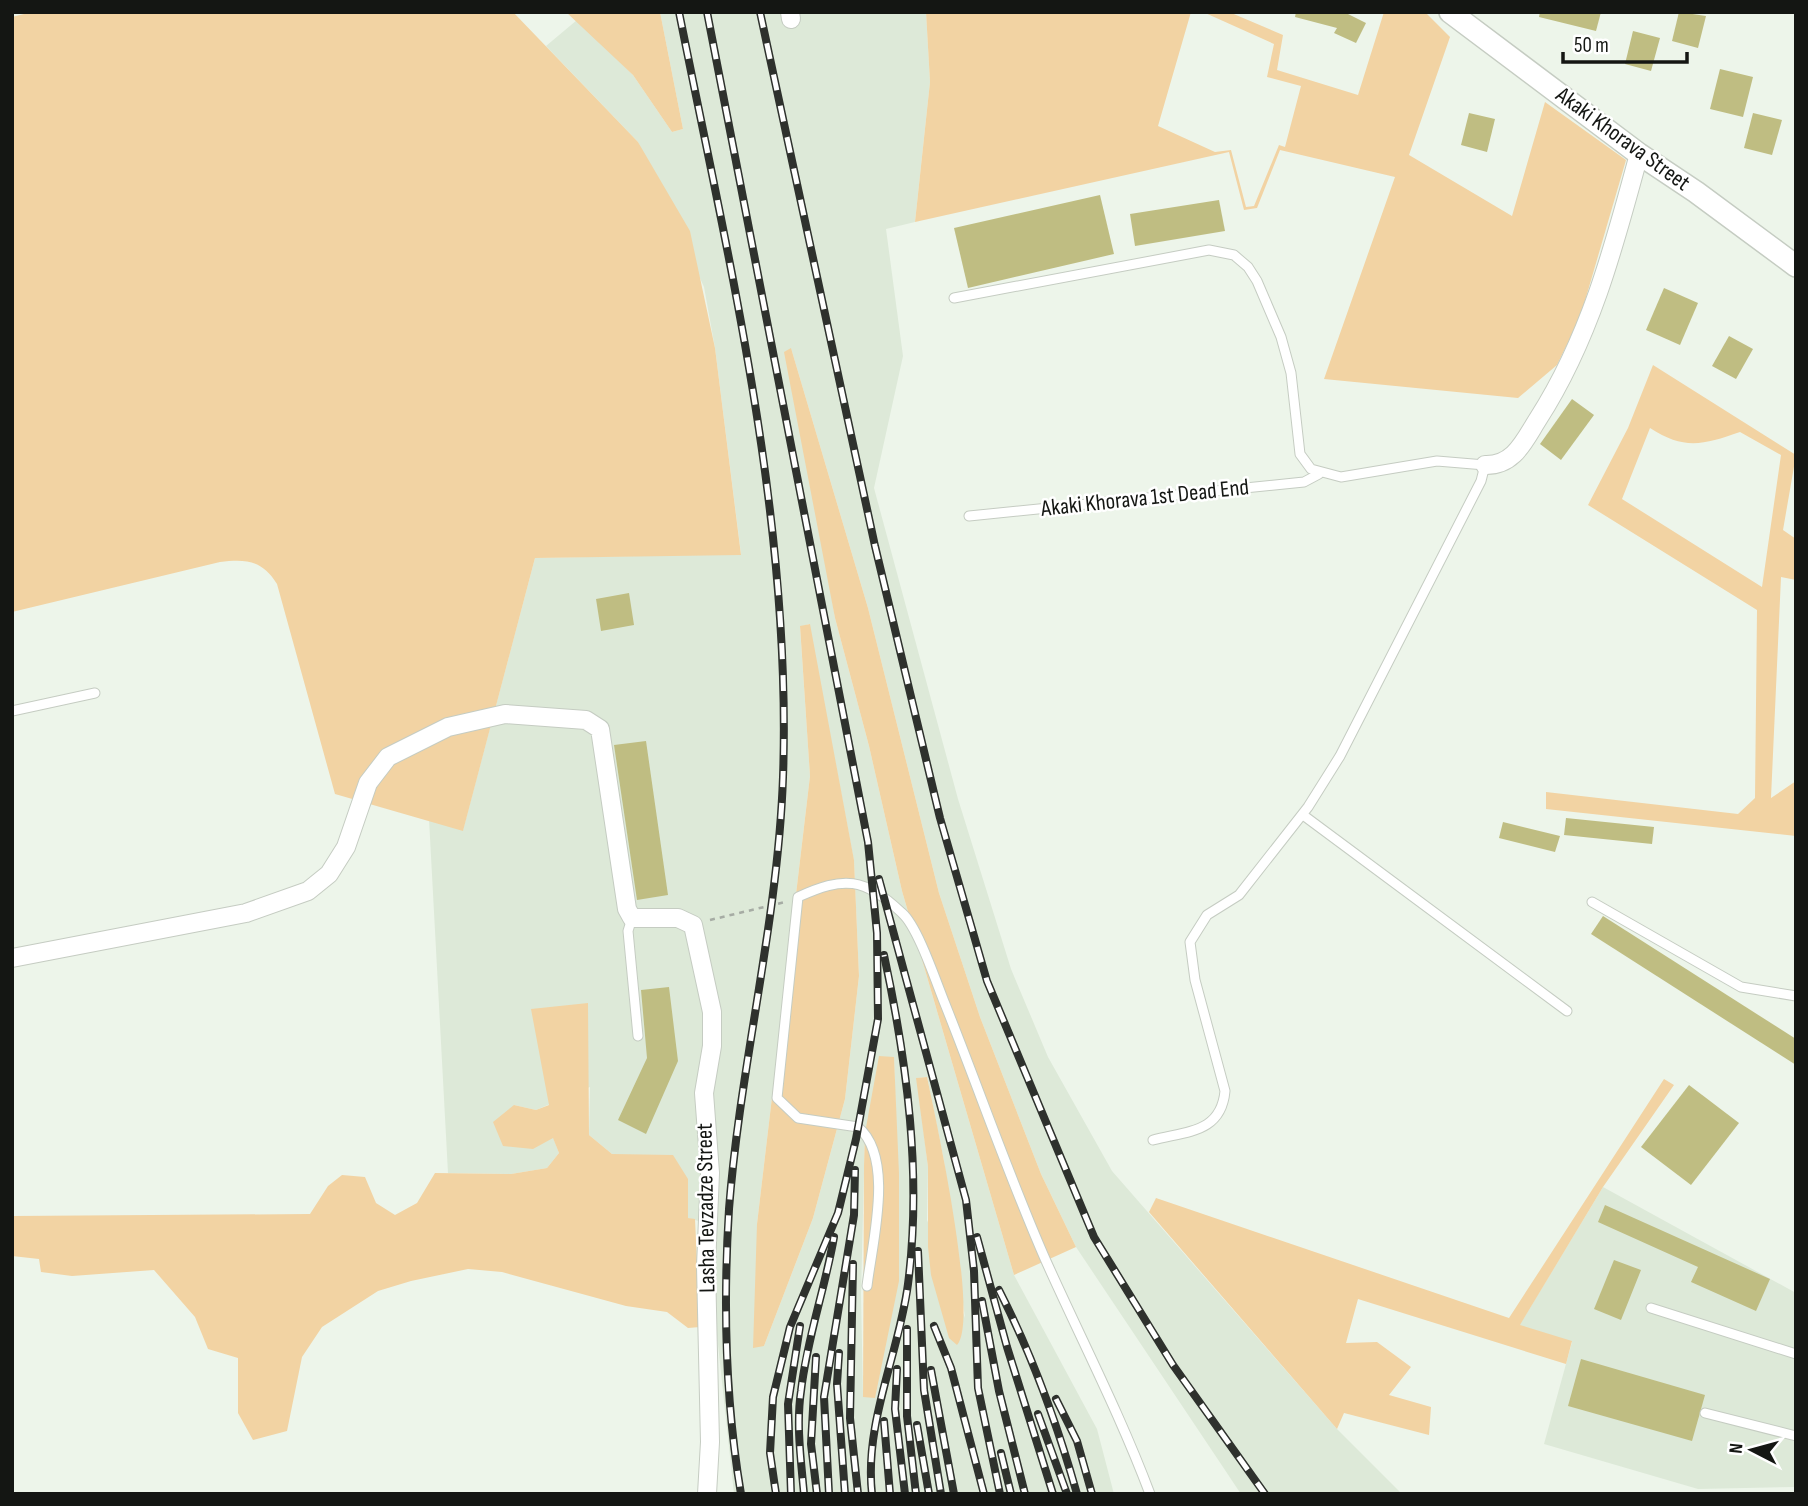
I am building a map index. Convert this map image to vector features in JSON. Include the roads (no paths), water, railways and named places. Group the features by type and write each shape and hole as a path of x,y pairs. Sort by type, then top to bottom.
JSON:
{"street":[{"name":"Akaki Khorava Street","path":"1450,12 1639,154 1796,265"},
{"path":"1485,465 1503,463 1517,451 1574,359 1609,263 1639,154"},
{"path":"12,958 246,913 308,891 329,874 346,847 368,783 388,757 448,727 505,714 586,720 600,729 627,909 632,918"},
{"name":"Lasha Tevzadze Street","path":"632,918 678,918 693,925 712,1012 712,1046 704,1093 710,1173 706,1266 710,1442 707,1494"}],"lane":[{"path":"954,298 1209,250 1234,255 1248,267 1257,281 1281,337 1296,392 1300,454 1305,463 1319,474"},
{"name":"Akaki Khorava 1st Dead End","path":"969,516 1304,482 1319,474 1341,477 1437,461 1485,465"},
{"path":"1153,1140 1210,1125 1223,1110 1225,1091 1195,980 1190,942 1207,915 1239,895 1303,815 1340,756 1481,481 1485,465"},
{"path":"12,711 96,694"},
{"path":"1303,815 1567,1011"},
{"path":"867,1286 880,1173 875,1146 858,1128 798,1118 777,1098 798,897 830,883 858,883 873,889 905,915 929,963 1046,1260 1123,1422 1150,1494"},
{"path":"1592,902 1741,987 1796,996"},
{"path":"632,918 628,930 638,1036"},
{"path":"1651,1308 1796,1354"},
{"path":"1705,1413 1796,1436"}],"railway":[{"path":"679,12 753,392 778,584 783,681 780,831 767,939 734,1155 727,1245 729,1387 741,1494"},
{"path":"707,12 868,842 877,933 878,1019 856,1139 838,1213 790,1327 773,1397 770,1453 776,1494"},
{"path":"760,12 875,546 940,818 987,981 1094,1237 1173,1365 1265,1494"},
{"path":"879,879 966,1200 974,1271 978,1388 1000,1494"},
{"path":"872,1494 873,1441 908,1284 913,1202 910,1119 899,1036 884,955"},
{"path":"829,1494 824,1397 854,1215 855,1170"},
{"path":"804,1494 799,1430 801,1391 807,1352 834,1237"},
{"path":"977,1237 1007,1347 1053,1494"},
{"path":"918,1251 924,1390 941,1494"},
{"path":"853,1264 850,1418 858,1494"},
{"path":"999,1290 1043,1390 1077,1494"},
{"path":"982,1301 999,1391 1025,1494"},
{"path":"791,1494 788,1404 800,1326"},
{"path":"934,1326 951,1368 984,1494"},
{"path":"907,1329 907,1416 916,1494"},
{"path":"839,1353 837,1384 845,1494"},
{"path":"816,1357 811,1444 817,1494"},
{"path":"897,1369 895,1409 905,1494"},
{"path":"931,1370 954,1494"},
{"path":"1056,1399 1077,1441 1092,1494"},
{"path":"1038,1414 1067,1494"},
{"path":"884,1421 890,1494"},
{"path":"917,1425 929,1494"},
{"path":"1001,1453 1011,1494"}]}
